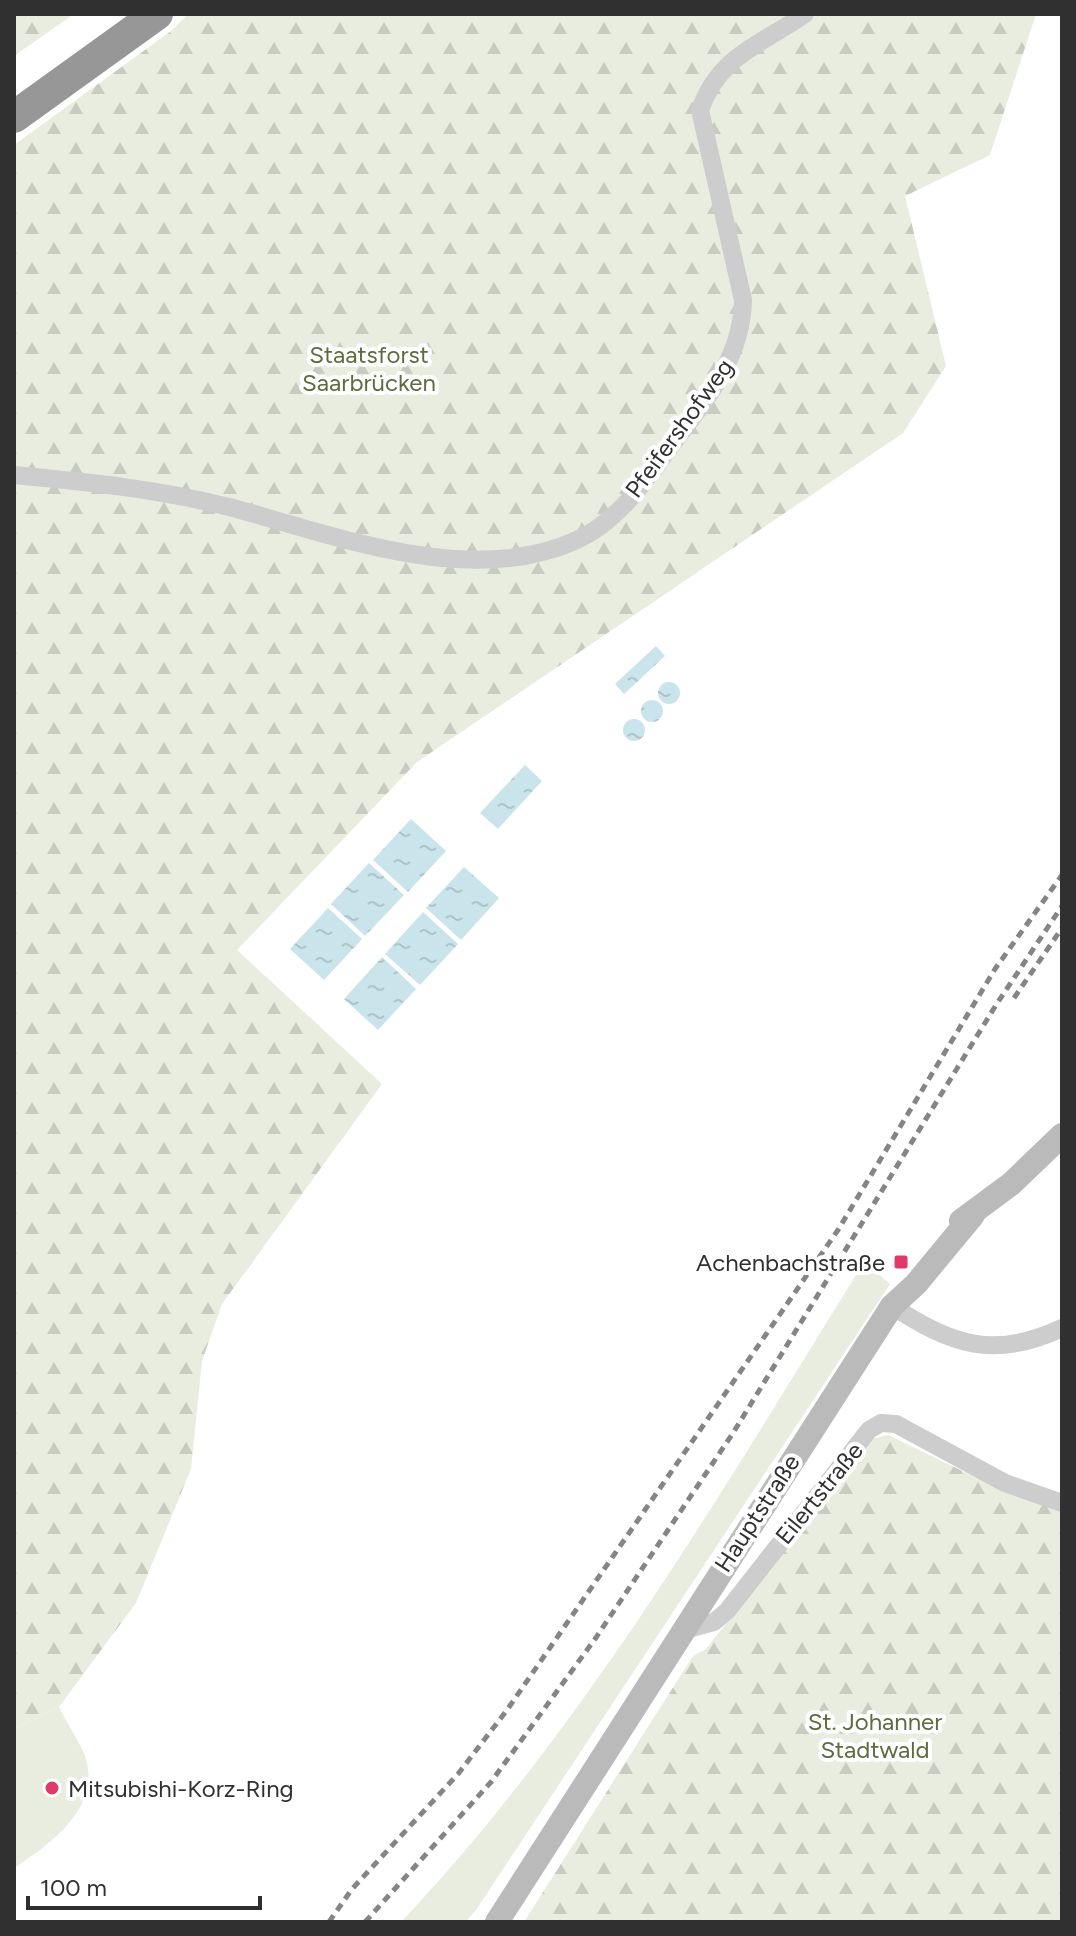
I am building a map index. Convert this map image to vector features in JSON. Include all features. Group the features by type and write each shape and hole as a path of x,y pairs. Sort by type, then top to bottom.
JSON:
{"highway":[{"path":"14,90 125,14"},
{"path":"14,117 157,14"}],"main road":[{"name":"Hauptstraße","path":"497,1922 895,1302 916,1284 973,1215 1062,1135"}],"street":[{"name":"Pfeifershofweg","path":"14,475 136,487 229,508 331,538 448,558 494,559 538,554 578,540 614,515 640,487 714,387 735,350 742,328 743,300 700,110 708,86 720,70 805,14"},
{"path":"895,1302 946,1337 972,1345 1018,1344 1062,1328"},
{"name":"Eilertstraße","path":"684,1630 714,1622 727,1611 825,1482 869,1430 881,1423 896,1424 1005,1483 1062,1503"}],"green space":[{"path":"14,14 74,14 14,56"},
{"name":"Staatsforst Saarbrücken","path":"188,14 1036,14 990,155 905,196 946,366 903,433 417,762 237,950 382,1084 222,1304 202,1361 191,1469 136,1603 59,1707 14,1729 14,145 171,31"},
{"path":"864,1262 890,1284 478,1907 466,1922 401,1922 468,1847 592,1687 704,1519"},
{"name":"St. Johanner Stadtwald","path":"888,1435 1006,1492 1062,1512 1062,1922 524,1922 693,1656 706,1649 871,1439"},
{"name":"Mitsubishi-Korz-Ring","path":"59,1707 83,1751 88,1770 88,1788 72,1819 45,1846 14,1868 14,1729"}],"water":[{"path":"656,646 665,656 624,694 615,684"},
{"path":"665,682 673,682 680,693 673,704 665,704 658,697 658,689"},
{"path":"648,700 656,700 663,711 656,722 648,722 641,715 641,707"},
{"path":"630,719 638,719 645,730 638,741 630,741 623,734 623,726"},
{"path":"525,765 542,781 498,829 480,813"},
{"path":"411,819 446,851 408,892 373,860"},
{"path":"369,863 404,895 365,936 331,904"},
{"path":"464,867 499,898 461,940 426,908"},
{"path":"328,908 362,939 324,980 290,949"},
{"path":"423,912 458,944 420,985 385,954"},
{"path":"382,957 416,989 378,1030 344,999"}],"railway":[{"path":"329,1922 352,1889 458,1774 507,1710 838,1230 995,969 1062,875"},
{"path":"365,1922 491,1782 595,1639 733,1433 996,1005 1062,906"},
{"path":"1014,998 1062,928"}],"place":[{"name":"Achenbachstraße","path":"901,1262"},
{"name":"Mitsubishi-Korz-Ring","path":"52,1788"}]}
